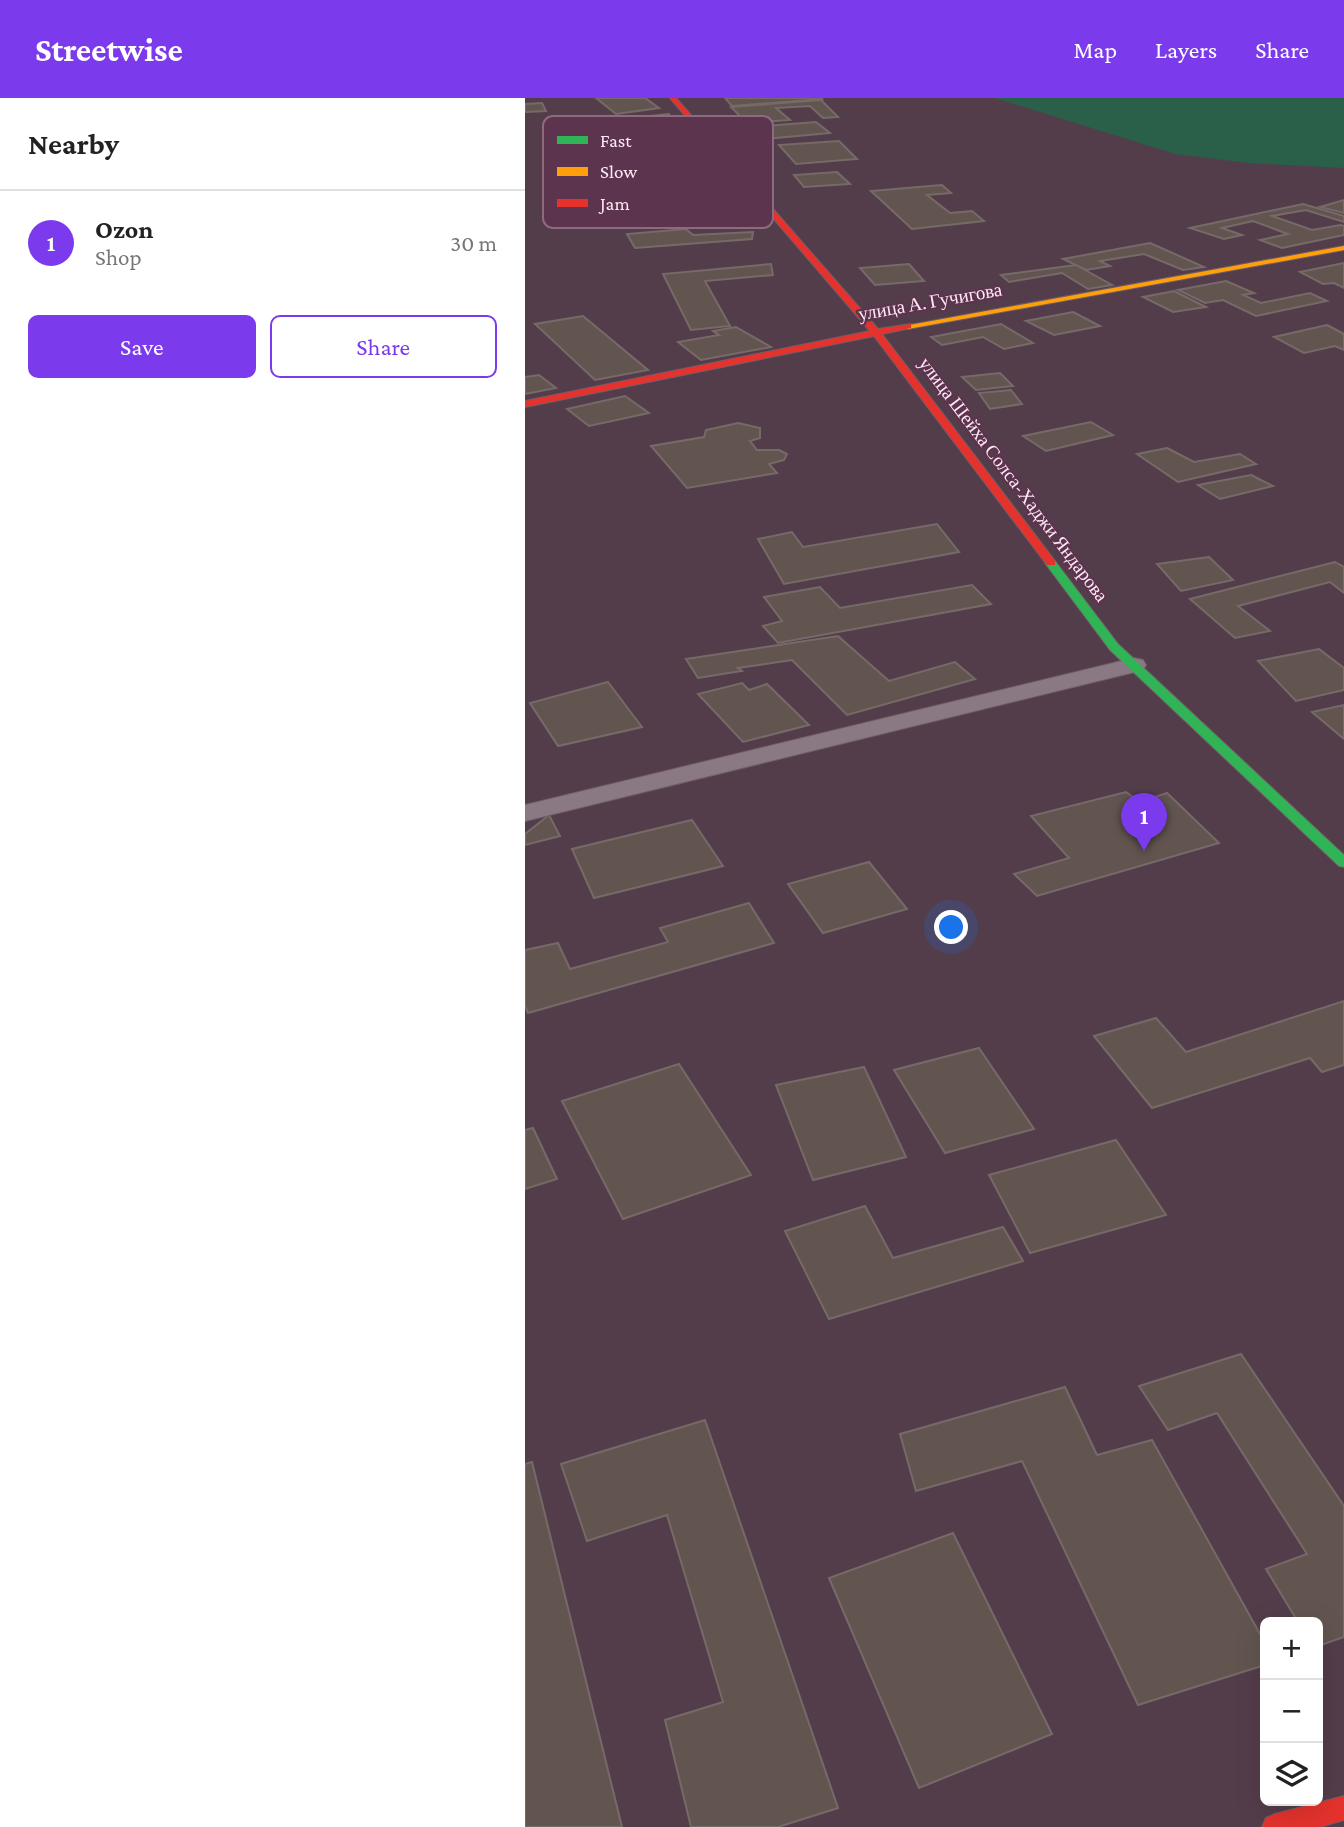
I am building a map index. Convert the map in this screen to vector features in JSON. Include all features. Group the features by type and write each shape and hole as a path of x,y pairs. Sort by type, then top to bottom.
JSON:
{"main road":[{"name":"улица Шейха Солса-Хаджи Яндарова","path":"673,98 689,116"},
{"name":"улица Шейха Солса-Хаджи Яндарова","path":"773,213 876,332 1114,647 1344,863"},
{"name":"улица А. Гучигова","path":"525,404 876,332 1344,248"},
{"path":"1275,1827 1344,1808"}],"lane":[{"path":"525,813 1134,665"}],"green space":[{"path":"995,98 1344,98 1344,168 1248,163 1175,154"}],"building":[{"path":"596,98 645,98 659,108 616,114"},
{"path":"725,98 821,98 822,99 732,106"},
{"path":"821,100 838,117 823,118 810,106 776,108 790,120 773,121 773,116 740,116 731,107"},
{"path":"542,103 546,111 525,112 525,104"},
{"path":"816,122 830,133 773,138 773,125"},
{"path":"839,141 857,159 796,164 779,145"},
{"path":"837,172 850,184 804,187 794,175"},
{"path":"942,185 951,193 927,195 950,213 972,211 984,221 912,229 871,191"},
{"path":"1344,200 1344,213 1320,207"},
{"path":"1303,204 1344,216 1344,222 1306,210 1272,216 1312,230 1341,225 1344,226 1344,235 1282,248 1260,240 1288,234 1253,221 1222,228 1242,235 1224,239 1190,228"},
{"path":"686,229 693,235 753,232 752,239 635,248 627,234"},
{"path":"1150,243 1204,267 1183,270 1144,254 1100,261 1110,266 1086,270 1063,259"},
{"path":"1344,263 1344,288 1334,283 1323,284 1300,272"},
{"path":"771,264 773,275 705,281 730,326 691,330 663,274"},
{"path":"909,264 924,281 875,285 860,268"},
{"path":"1076,265 1112,285 1088,289 1062,273 1009,282 1001,275"},
{"path":"1226,281 1254,293 1243,295 1261,303 1310,293 1327,301 1256,316 1223,300 1205,303 1178,290"},
{"path":"1174,291 1206,307 1173,312 1143,297"},
{"path":"1073,312 1100,326 1054,335 1026,321"},
{"path":"583,316 648,370 595,380 535,324"},
{"path":"1001,324 1033,343 1004,349 983,337 942,345 931,337"},
{"path":"1327,325 1344,334 1344,350 1335,346 1304,353 1274,337"},
{"path":"736,327 771,347 701,360 678,342 719,335 713,331"},
{"path":"1000,373 1013,386 976,390 962,377"},
{"path":"539,375 556,388 525,394 525,377"},
{"path":"1011,390 1022,404 990,409 979,393"},
{"path":"625,396 649,413 589,426 567,409"},
{"path":"1091,422 1113,435 1046,451 1023,436"},
{"path":"738,423 760,428 760,438 750,441 757,450 779,450 787,454 784,460 769,464 777,473 687,488 651,446 704,437 706,430"},
{"path":"1167,448 1194,462 1240,454 1256,464 1178,482 1137,454"},
{"path":"1251,475 1273,486 1220,499 1198,485"},
{"path":"937,524 959,552 784,584 758,539 792,532 803,547"},
{"path":"1209,557 1233,580 1181,591 1157,564"},
{"path":"1335,562 1344,567 1344,593 1330,582 1238,606 1270,631 1235,638 1190,599"},
{"path":"972,585 991,604 778,643 763,626 782,621 764,597 820,587 840,608"},
{"path":"838,636 889,681 955,662 975,679 847,715 792,660 738,668 742,671 698,678 686,659"},
{"path":"1319,649 1344,668 1344,690 1296,701 1258,661"},
{"path":"608,682 642,727 558,746 530,703"},
{"path":"742,683 749,690 767,684 809,725 743,742 698,694"},
{"path":"1344,705 1344,739 1312,712"},
{"path":"1126,792 1140,802 1167,793 1219,843 1037,896 1014,874 1069,858 1031,816"},
{"path":"549,815 560,836 525,845 525,834"},
{"path":"692,820 723,866 594,898 572,849"},
{"path":"869,862 907,909 823,933 788,884"},
{"path":"749,903 774,943 528,1013 525,1006 525,950 558,943 570,969 668,942 660,928"},
{"path":"1344,1001 1344,1065 1322,1072 1310,1058 1152,1108 1094,1036 1156,1018 1186,1052"},
{"path":"979,1048 1034,1129 945,1153 894,1070"},
{"path":"679,1064 751,1175 623,1219 562,1101"},
{"path":"864,1067 906,1157 813,1180 776,1085"},
{"path":"533,1128 557,1179 525,1189 525,1130"},
{"path":"1116,1140 1166,1215 1030,1253 989,1175"},
{"path":"865,1206 893,1258 1003,1227 1023,1261 829,1319 785,1231"},
{"path":"1241,1354 1344,1506 1344,1637 1323,1644 1323,1617 1295,1617 1266,1569 1307,1554 1217,1413 1168,1430 1139,1386"},
{"path":"1065,1387 1097,1455 1152,1440 1260,1634 1260,1667 1138,1705 1022,1461 916,1491 900,1434"},
{"path":"705,1420 838,1808 778,1827 691,1827 665,1720 723,1702 667,1515 587,1541 561,1464"},
{"path":"532,1462 622,1827 525,1827 525,1464"},
{"path":"953,1533 1052,1734 919,1788 829,1578"}],"traffic: fast":[{"path":"1051,563 1114,647 1344,863"}],"traffic: slow":[{"path":"908,326 1344,248"}],"traffic: jam":[{"path":"673,98 689,116"},
{"path":"773,213 876,332 1051,563"},
{"path":"525,404 908,326"},
{"path":"1275,1827 1344,1808"}],"place":[{"name":"Ozon","path":"1144,851"}]}
